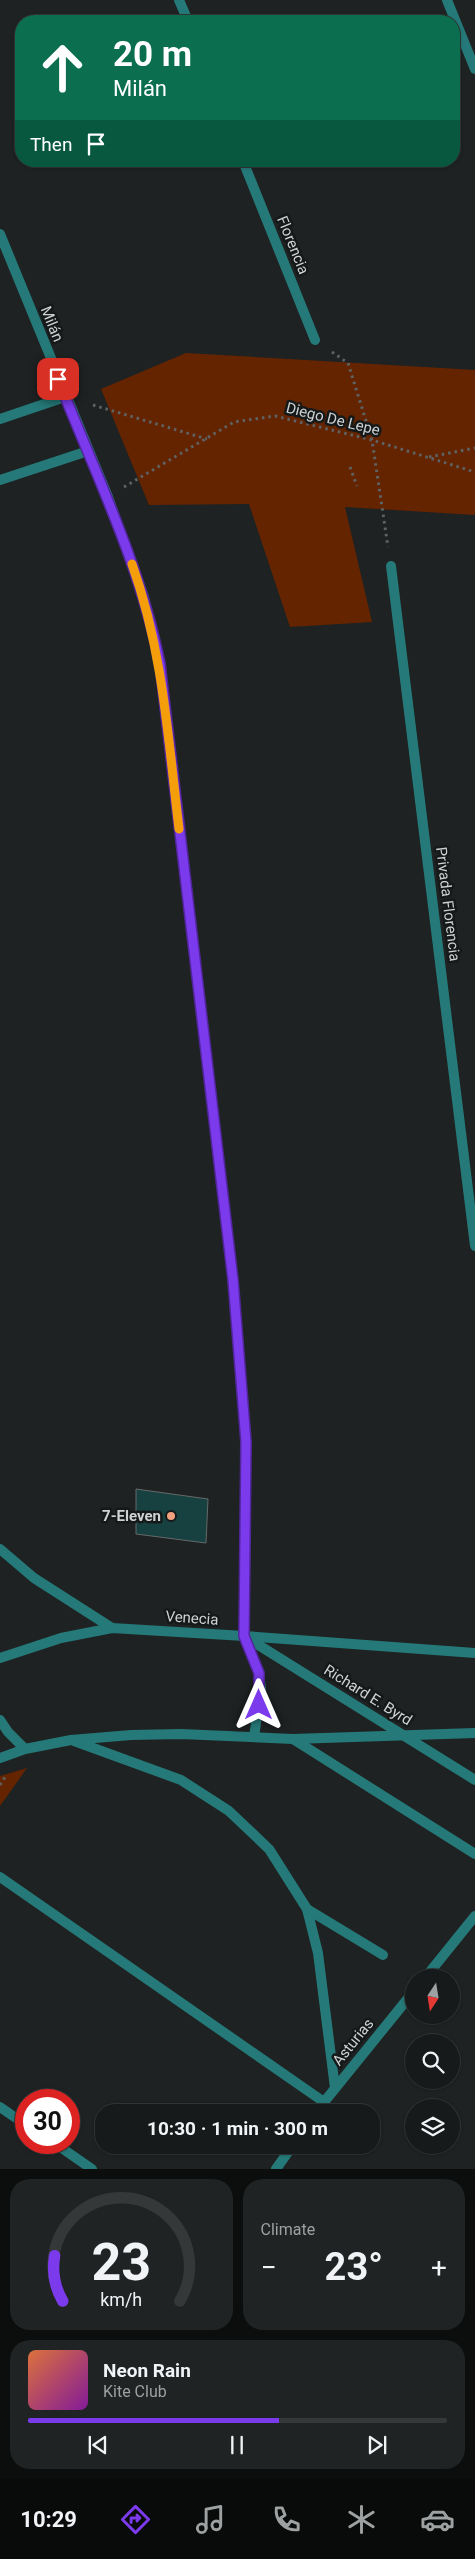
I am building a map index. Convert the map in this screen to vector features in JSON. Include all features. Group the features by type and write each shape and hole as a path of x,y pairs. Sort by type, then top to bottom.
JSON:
{"street":[{"path":"179,0 185,15"},
{"path":"447,0 453,15"},
{"path":"460,32 475,69"},
{"name":"Florencia","path":"245,167 315,340"},
{"name":"Milán","path":"0,234 65,397 108,497 144,597 153,629 162,684 233,1280 246,1442 244,1636"},
{"path":"0,419 65,397"},
{"path":"0,480 88,451"},
{"name":"Privada Florencia","path":"391,566 475,1246"},
{"path":"0,1549 34,1578 112,1628"},
{"name":"Venecia","path":"0,1658 62,1638 112,1628 475,1652"},
{"path":"244,1636 259,1673 260,1688 254,1737"},
{"name":"Richard E. Byrd","path":"244,1636 475,1780"},
{"path":"0,1720 8,1732 25,1749"},
{"path":"0,1758 25,1749 71,1740 131,1735 254,1737 293,1740 401,1734 475,1733"},
{"path":"71,1740 182,1780 229,1811 269,1849 307,1909 318,1953 335,2088"},
{"path":"293,1740 475,1854"},
{"path":"0,1877 324,2102"},
{"path":"307,1909 383,1955"},
{"path":"432,1969 475,1916"},
{"name":"Asturias","path":"324,2102 405,2002"},
{"path":"0,2107 15,2117"},
{"path":"70,2154 92,2169"},
{"path":"276,2169 287,2154"}],"path":[{"path":"315,340 348,363 372,440 391,566"},
{"path":"65,397 208,439"},
{"name":"Diego De Lepe","path":"108,497 234,422 275,416 372,440 475,472"},
{"name":"Diego De Lepe","path":"427,457 475,448"},
{"path":"350,467 357,486"}],"shaded area":[{"path":"186,353 475,370 475,515 345,507 372,622 290,627 249,504 149,505 101,389"},
{"path":"27,1768 0,1806 0,1776"}],"building":[{"name":"7-Eleven","path":"136,1489 208,1499 206,1543 136,1534"}],"slow traffic":[{"path":"132,564 153,629 160,664 179,829"}],"place":[{"name":"7-Eleven","path":"171,1516"}],"route":[{"path":"58,379 108,497 144,597 160,664 233,1280 246,1442 244,1636 259,1673 259,1705"}]}
